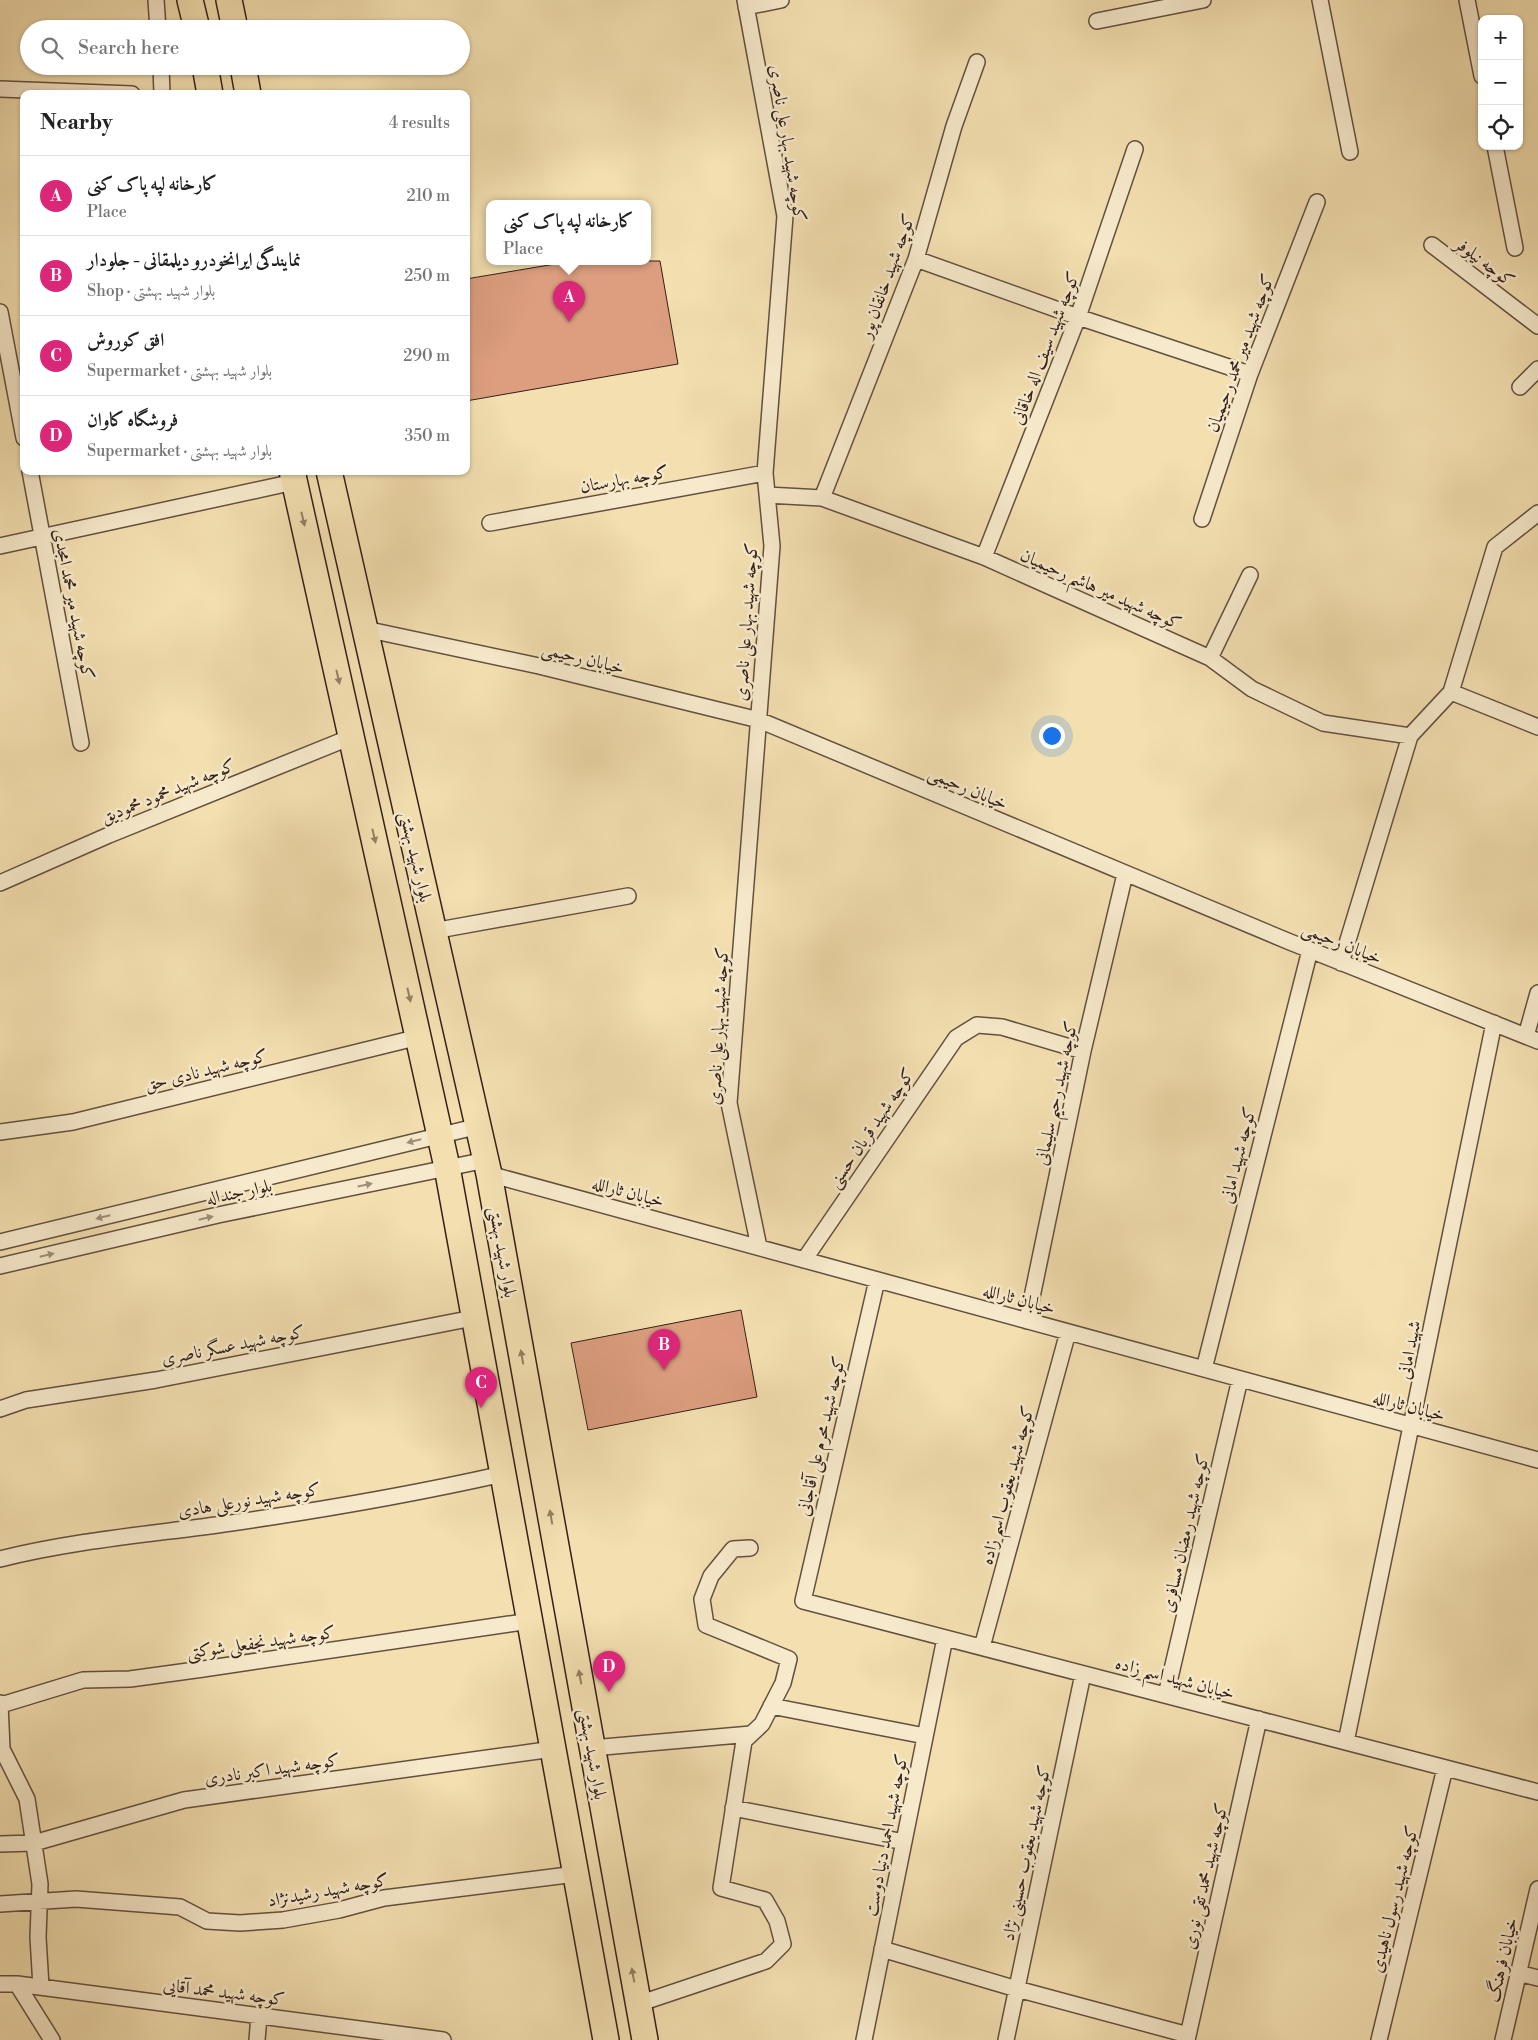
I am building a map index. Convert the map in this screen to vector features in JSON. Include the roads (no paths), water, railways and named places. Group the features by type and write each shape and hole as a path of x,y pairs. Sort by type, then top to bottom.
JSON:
{"main road":[{"path":"190,0 194,20"},
{"path":"229,0 233,20"},
{"path":"206,75 209,90"},
{"path":"244,75 247,90"},
{"name":"بلوار شهید بهشتی","path":"330,475 488,1167 645,2040"},
{"name":"بلوار شهید بهشتی","path":"293,476 448,1167 473,1318 606,2040"}],"street":[{"path":"156,0 157,20"},
{"path":"746,4 781,0"},
{"path":"1097,21 1203,0"},
{"path":"1320,0 1350,152"},
{"path":"1467,0 1479,60"},
{"name":"کوچه شهید بهار علی ناصری","path":"746,4 784,216 765,473 772,546 730,1103 759,1247"},
{"name":"کوچه شهید خانقان پور","path":"822,498 916,259 954,126 977,62"},
{"path":"161,75 162,90"},
{"path":"0,89 26,90"},
{"name":"کوچه شهید سیف اله خاقانی","path":"984,557 1078,317 1135,149"},
{"path":"1496,150 1515,248"},
{"name":"کوچه شهید میر محمد رحیمیان","path":"1202,519 1250,374 1317,202"},
{"name":"کوچه نیلوفر","path":"1432,246 1538,326"},
{"path":"916,259 1078,317 1250,374"},
{"path":"0,312 20,417"},
{"path":"1520,387 1538,369"},
{"name":"کوچه بهارستان","path":"490,522 765,473"},
{"name":"کوچه شهید میر محمد امجدی","path":"31,475 81,743"},
{"path":"0,546 293,476"},
{"name":"کوچه شهید میر هاشم رحیمیان","path":"767,495 822,498 984,557 1210,658 1252,689 1323,723 1410,736"},
{"path":"1341,963 1410,736 1452,692 1496,547 1538,513"},
{"path":"1210,658 1250,575"},
{"name":"خیابان رحیمی","path":"365,629 539,666 759,720 1341,963 1532,1039"},
{"path":"1452,692 1538,727"},
{"name":"کوچه شهید محمود محمودیق","path":"0,883 109,835 352,737"},
{"name":"کوچه شهید رحیم سلیمانی","path":"1027,1321 1083,1051 1126,874"},
{"path":"433,931 628,896"},
{"name":"کوچه شهید امانی","path":"1204,1369 1310,950"},
{"path":"1532,1039 1538,993"},
{"name":"شهید امانی","path":"1346,1742 1494,1023"},
{"name":"کوچه شهید قربان حسنی","path":"804,1260 956,1038 977,1025 1022,1031 1083,1051"},
{"name":"کوچه شهید نادی حق","path":"0,1132 74,1122 419,1037"},
{"name":"بلوار جنداله","path":"0,1242 479,1126"},
{"name":"بلوار جنداله","path":"0,1266 133,1235 448,1167 488,1167"},
{"name":"خیابان ثارالله","path":"488,1167 804,1260 1538,1460"},
{"path":"132,1210 133,1235"},
{"name":"کوچه شهید محرم علی آقاجانی","path":"803,1601 877,1280"},
{"name":"کوچه شهید عسگر ناصری","path":"0,1409 26,1400 156,1380 473,1318"},
{"name":"کوچه شهید یعقوب اسم زاده","path":"982,1647 1068,1332"},
{"name":"کوچه شهید رمضان مسافری","path":"1166,1695 1240,1379"},
{"name":"کوچه شهید نورعلی هادی","path":"0,1559 40,1549 234,1523 433,1489 503,1474"},
{"path":"638,2004 766,1961 783,1944 777,1922 764,1900 720,1888 744,1740 762,1724 783,1683 790,1659 706,1625 702,1599 711,1576 733,1549 750,1548"},
{"name":"خیابان شهید اسم زاده","path":"803,1601 1538,1792"},
{"name":"کوچه شهید نجفعلی شوکتی","path":"0,1704 83,1680 130,1679 530,1621"},
{"name":"کوچه شهید احمد دنیا دوست","path":"864,2040 945,1638"},
{"name":"کوچه شهید یعقوب حسینی نژاد","path":"1006,2040 1083,1674"},
{"path":"0,1704 2,1749 27,1799 40,1884 38,1937 41,1987"},
{"path":"771,1706 925,1736"},
{"name":"کوچه شهید محمد تقی نوری","path":"1187,2038 1259,1720"},
{"path":"592,1748 750,1734"},
{"name":"کوچه شهید اکبر نادری","path":"0,1844 34,1843 184,1800 553,1749"},
{"name":"کوچه شهید رسول ناهیدی","path":"1379,2040 1445,1768"},
{"path":"733,1808 904,1842"},
{"name":"کوچه شهید رشیدنژاد","path":"0,1904 76,1899 180,1907 207,1921 240,1923 283,1920 339,1910 384,1898 576,1874"},
{"name":"خیابان فرهنگ","path":"1502,2040 1538,1889"},
{"path":"882,1949 1187,2038"},
{"path":"1518,1973 1538,1978"},
{"name":"کوچه شهید محمد آقایی","path":"0,1984 41,1987 443,2040"},
{"path":"17,1984 52,2040"},
{"path":"257,2040 259,2016"}],"place":[{"name":"کارخانه لپه پاک کنی","path":"569,322"},
{"name":"نمایندگی ایرانخودرو دیلمقانی - جلودار","path":"664,1370"},
{"name":"افق کوروش","path":"481,1408"},
{"name":"فروشگاه کاوان","path":"609,1692"}]}
